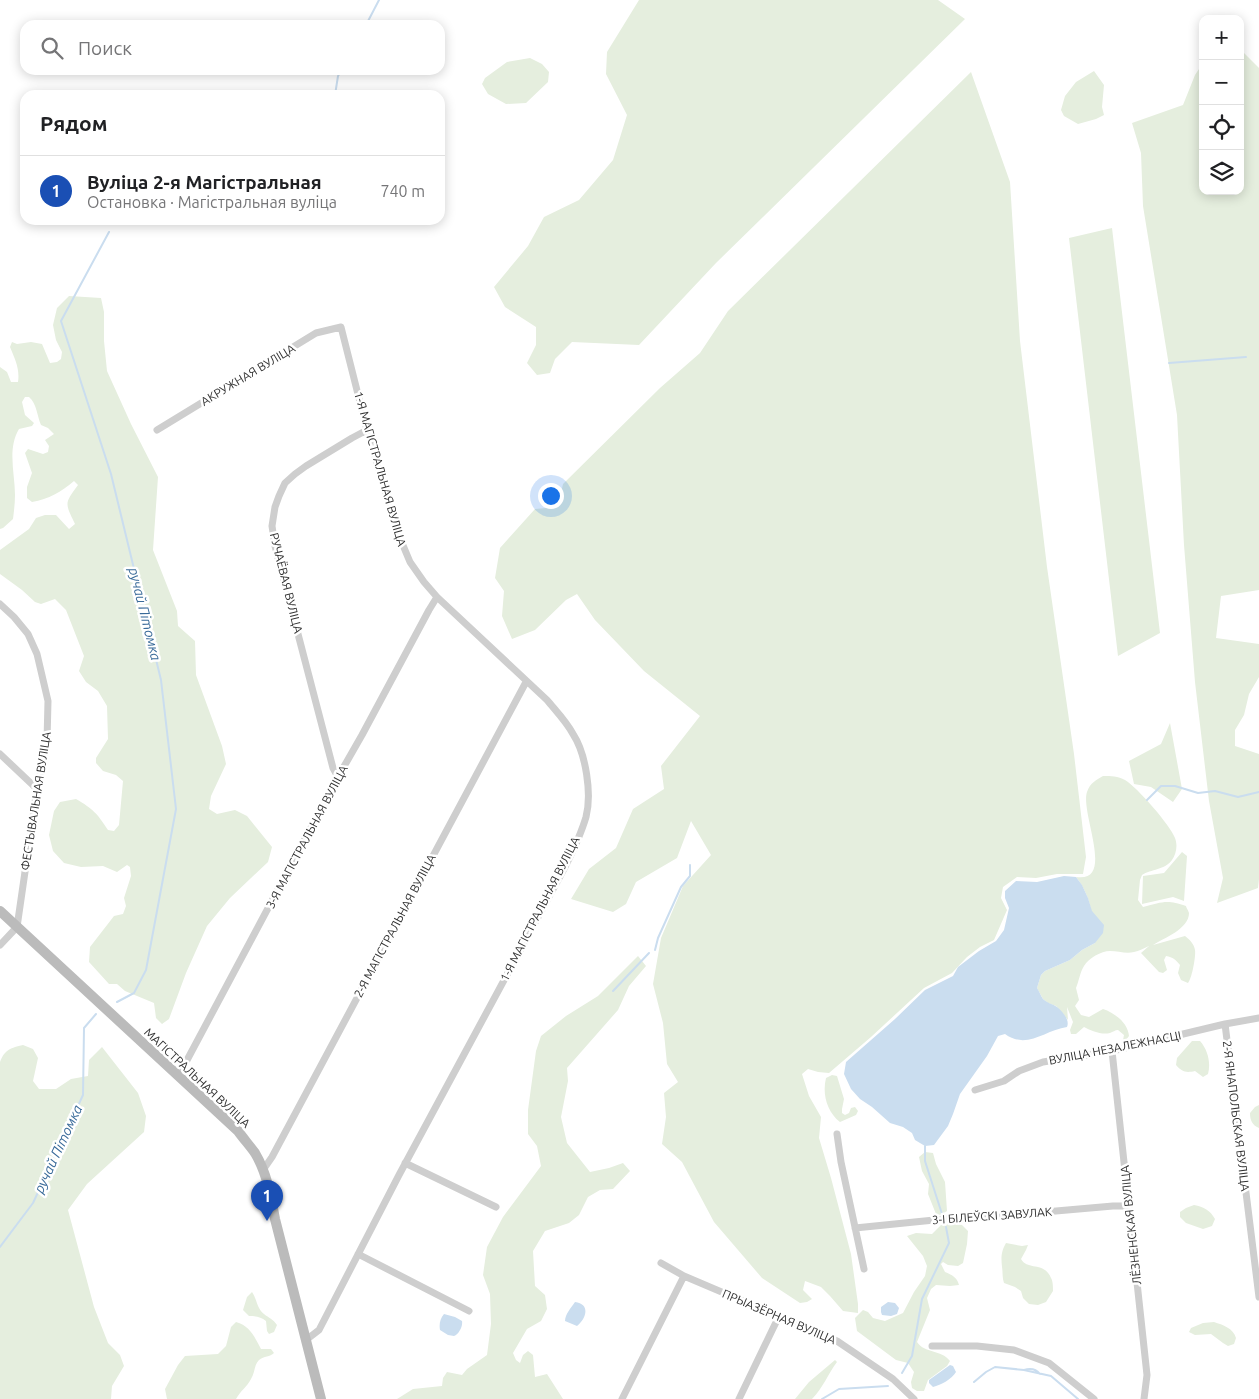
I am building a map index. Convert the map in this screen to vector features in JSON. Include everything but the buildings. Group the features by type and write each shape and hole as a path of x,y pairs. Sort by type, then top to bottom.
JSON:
{"street":[{"name":"АКРУЖНАЯ ВУЛІЦА","path":"157,430 316,333 341,328"},
{"name":"1-Я МАГІСТРАЛЬНАЯ ВУЛІЦА","path":"306,1340 318,1330 405,1163 565,867 578,839 586,815 588,795 586,772 575,735 557,711 437,597 410,562 397,531 367,430 341,328"},
{"name":"РУЧАЁВАЯ ВУЛІЦА","path":"338,777 333,768 275,546 272,526 279,496 285,483 294,474 344,442 367,430"},
{"name":"3-Я МАГІСТРАЛЬНАЯ ВУЛІЦА","path":"178,1077 338,777 437,597"},
{"name":"ФЕСТЫВАЛЬНАЯ ВУЛІЦА","path":"0,604 28,634 38,654 48,701 46,741 17,927"},
{"name":"2-Я МАГІСТРАЛЬНАЯ ВУЛІЦА","path":"263,1170 282,1140 526,682"},
{"path":"0,754 37,789"},
{"name":"МАГІСТРАЛЬНАЯ ВУЛІЦА","path":"0,912 238,1131 255,1154 263,1170 321,1399"},
{"path":"0,945 17,927"},
{"name":"ВУЛІЦА НЕЗАЛЕЖНАСЦІ","path":"975,1090 1004,1080 1019,1071 1043,1062 1112,1051 1225,1024 1259,1018"},
{"name":"2-Я ЯНАПОЛЬСКАЯ ВУЛІЦА","path":"1225,1024 1259,1297"},
{"name":"ЛЁЗНЕНСКАЯ ВУЛІЦА","path":"1112,1051 1147,1375 1144,1399"},
{"path":"837,1134 864,1269"},
{"path":"405,1163 496,1207"},
{"name":"3-І БІЛЕЎСКІ ЗАВУЛАК","path":"855,1228 964,1217 1129,1206"},
{"path":"358,1254 469,1311"},
{"name":"ПРЫАЗЁРНАЯ ВУЛІЦА","path":"661,1263 684,1276 837,1341 893,1379 914,1399"},
{"path":"622,1399 684,1276"},
{"path":"739,1399 779,1316"},
{"path":"932,1346 976,1346 1014,1350 1049,1363 1094,1399"}],"green space":[{"path":"639,0 938,0 965,19 716,263 639,345 572,342 555,359 550,373 537,375 527,363 536,345 536,327 505,307 494,287 528,246 544,217 579,200 613,160 627,115 606,74 607,52"},
{"path":"1244,53 1259,68 1259,590 1221,596 1216,638 1259,644 1259,677 1249,694 1244,715 1235,730 1235,746 1259,754 1259,879 1258,888 1217,903 1223,878 1209,801 1195,682 1184,545 1177,415 1143,206 1141,153 1132,123 1183,105 1199,69 1199,195 1244,195"},
{"path":"530,58 542,64 549,72 548,82 526,103 506,104 488,94 482,84 485,78 507,62"},
{"path":"1094,71 1104,85 1102,107 1104,115 1078,124 1064,116 1061,110 1065,96 1076,82"},
{"path":"971,72 1010,182 1020,341 1047,567 1074,754 1086,857 1083,874 1057,874 1036,878 1017,877 1003,887 1001,898 1007,910 994,940 980,947 967,957 952,973 924,988 829,1073 808,1069 802,1074 809,1096 821,1117 819,1138 851,1254 858,1313 843,1311 821,1287 805,1281 803,1290 812,1299 800,1303 762,1278 714,1222 682,1162 662,1144 666,1117 664,1093 678,1082 667,1064 663,1023 653,984 661,938 683,886 711,855 691,821 677,858 636,882 626,904 613,912 571,899 589,869 616,848 633,809 664,789 661,766 700,716 644,671 595,620 577,594 566,600 535,630 512,639 502,616 504,591 495,578 500,548 535,509 558,507 563,484 660,388 700,353 728,311"},
{"path":"1112,228 1160,633 1118,656 1069,238"},
{"path":"69,296 101,298 104,312 107,371 158,477 153,550 177,611 178,626 195,641 196,675 222,746 226,764 211,796 209,809 217,814 235,810 247,816 272,847 268,862 230,898 207,926 186,973 169,1019 162,1024 156,1018 154,1003 125,991 117,984 109,984 89,962 90,947 114,916 123,914 126,906 124,898 131,876 130,867 127,865 117,872 103,866 81,867 64,863 53,851 49,835 54,811 60,802 76,799 94,812 108,830 114,831 119,825 123,781 116,775 103,771 96,763 96,758 108,739 107,706 98,691 86,682 79,671 84,656 66,610 55,599 41,604 35,602 0,574 0,550 29,529 36,518 45,515 56,515 69,529 75,524 68,507 68,500 78,485 74,481 59,492 44,499 32,502 27,498 27,487 32,473 25,453 28,449 43,454 48,452 49,446 45,440 54,434 48,428 41,425 34,403 29,397 25,397 22,402 25,415 34,423 32,426 19,429 15,437 12,453 15,495 13,519 0,529 0,367 7,372 11,382 18,382 18,368 10,347 12,342 17,344 31,342 42,344 50,363 61,359 62,352 56,340 53,325 57,308"},
{"path":"1170,723 1182,789 1173,802 1151,787 1134,784 1129,761 1161,744"},
{"path":"1103,776 1120,778 1131,784 1145,798 1172,832 1176,841 1173,858 1162,868 1142,875 1138,900 1143,907 1164,902 1174,902 1186,906 1189,913 1185,924 1153,945 1185,936 1192,942 1195,950 1191,977 1188,983 1181,980 1178,973 1180,965 1171,957 1166,956 1164,960 1167,970 1163,973 1159,972 1141,953 1149,946 1131,953 1103,952 1086,963 1081,971 1076,988 1079,1000 1075,1006 1081,1015 1089,1017 1103,1009 1112,1013 1126,1027 1129,1036 1126,1040 1123,1040 1124,1035 1118,1030 1103,1033 1084,1027 1076,1034 1071,1034 1070,1030 1073,1022 1067,1007 1068,1020 1056,1006 1043,999 1037,988 1041,975 1045,971 1070,960 1082,950 1095,943 1089,900 1076,877 1088,876 1094,869 1094,845 1086,802 1088,789 1096,780"},
{"path":"1182,852 1187,856 1184,901 1173,897 1142,904 1143,876 1164,873"},
{"path":"638,956 646,966 629,986 618,1010 567,1068 568,1081 561,1117 567,1143 590,1172 623,1163 630,1171 613,1189 600,1190 588,1197 579,1215 569,1223 545,1231 533,1251 535,1286 545,1295 547,1309 541,1321 527,1329 513,1353 516,1360 520,1363 523,1355 528,1351 533,1355 535,1377 547,1374 563,1399 397,1399 413,1389 442,1386 443,1378 447,1372 462,1375 467,1369 487,1355 491,1324 490,1294 483,1275 487,1247 503,1217 541,1166 537,1146 528,1134 528,1110 536,1051 541,1036 566,1016 598,996"},
{"path":"1192,1041 1200,1041 1207,1052 1209,1070 1208,1074 1203,1077 1195,1071 1182,1071 1176,1065 1177,1058"},
{"path":"23,1045 33,1049 38,1058 33,1081 39,1089 56,1089 71,1079 88,1076 89,1060 102,1047 138,1093 146,1116 144,1132 87,1184 68,1210 94,1307 108,1343 120,1355 124,1366 112,1386 111,1399 0,1399 0,1062 4,1054 9,1050"},
{"path":"832,1075 837,1076 844,1099 842,1113 845,1115 849,1113 851,1108 855,1107 858,1111 856,1115 840,1122 829,1108 825,1096 826,1078"},
{"path":"1259,1105 1259,1128 1252,1122 1250,1113"},
{"path":"925,1152 933,1153 945,1182 947,1211 941,1215 936,1214 928,1194 929,1184 922,1171 919,1157"},
{"path":"1194,1205 1204,1208 1211,1213 1215,1219 1212,1226 1203,1229 1186,1223 1180,1217 1180,1212"},
{"path":"955,1223 962,1225 968,1231 963,1263 958,1266 948,1265 943,1262 941,1264 945,1272 956,1278 959,1285 936,1285 931,1289 927,1298 930,1310 917,1342 920,1346 946,1357 950,1361 947,1366 928,1380 924,1391 917,1391 912,1388 911,1382 914,1372 908,1363 896,1360 857,1331 855,1318 863,1310 868,1312 873,1318 885,1321 903,1313 925,1276 927,1266 923,1256 907,1236 916,1233 932,1234 941,1225"},
{"path":"1006,1243 1022,1246 1028,1245 1021,1259 1024,1263 1040,1268 1048,1273 1052,1281 1053,1291 1046,1302 1038,1305 1029,1304 1023,1298 1021,1291 1004,1283 1002,1257"},
{"path":"252,1292 258,1307 277,1325 274,1332 269,1334 266,1321 258,1317 249,1316 243,1310 247,1297"},
{"path":"236,1322 248,1329 261,1349 271,1349 274,1353 259,1360 252,1377 236,1399 167,1399 165,1389 185,1356 218,1354 226,1346 231,1327"},
{"path":"1214,1322 1227,1327 1233,1332 1236,1338 1234,1344 1228,1346 1211,1334 1195,1335 1189,1332 1191,1328 1203,1323"},
{"path":"835,1360 837,1362 812,1399 795,1399 809,1382"}],"water":[{"path":"1064,876 1076,877 1082,885 1092,911 1104,925 1103,933 1095,943 1082,950 1070,960 1045,971 1041,975 1037,988 1046,1002 1057,1007 1064,1014 1068,1022 1067,1027 1028,1040 1013,1038 1005,1034 998,1036 987,1056 960,1094 948,1126 934,1145 925,1146 915,1140 912,1133 903,1127 890,1123 860,1099 851,1089 844,1074 846,1062 925,990 953,976 958,967 996,941 1004,930 1009,908 1005,898 1005,891 1016,881 1037,882"},
{"path":"575,1302 580,1303 585,1309 585,1316 577,1326 565,1321 567,1313"},
{"path":"888,1302 895,1303 899,1308 897,1314 891,1316 882,1315 881,1307"},
{"path":"444,1314 462,1321 458,1334 454,1336 448,1335 440,1330 440,1322"},
{"path":"950,1365 953,1366 956,1372 954,1375 933,1387 929,1380"}],"waterway":[{"name":"ручай Пітомка","path":"369,20 379,0"},
{"name":"ручай Пітомка","path":"336,90 339,75"},
{"name":"ручай Пітомка","path":"109,232 61,321 111,474 161,680 176,809 146,970 134,993 117,1002"},
{"path":"1169,363 1246,357"},
{"path":"1147,800 1161,786 1175,786 1198,793 1215,791 1238,797 1259,792"},
{"path":"655,950 658,938 681,887 690,876 690,865"},
{"path":"613,991 649,953"},
{"name":"ручай Пітомка","path":"0,1247 33,1203 83,1095 84,1028 96,1014"},
{"path":"925,1146 925,1161 942,1214"},
{"path":"902,1373 912,1356 922,1299 949,1243 946,1227"},
{"path":"974,1382 995,1367 1024,1370 1051,1376 1078,1399"},
{"path":"1024,1370 1033,1369 1040,1374"},
{"path":"822,1399 839,1389 888,1386"}],"place":[{"name":"Вуліца 2-я Магістральная","path":"267,1221"}]}
